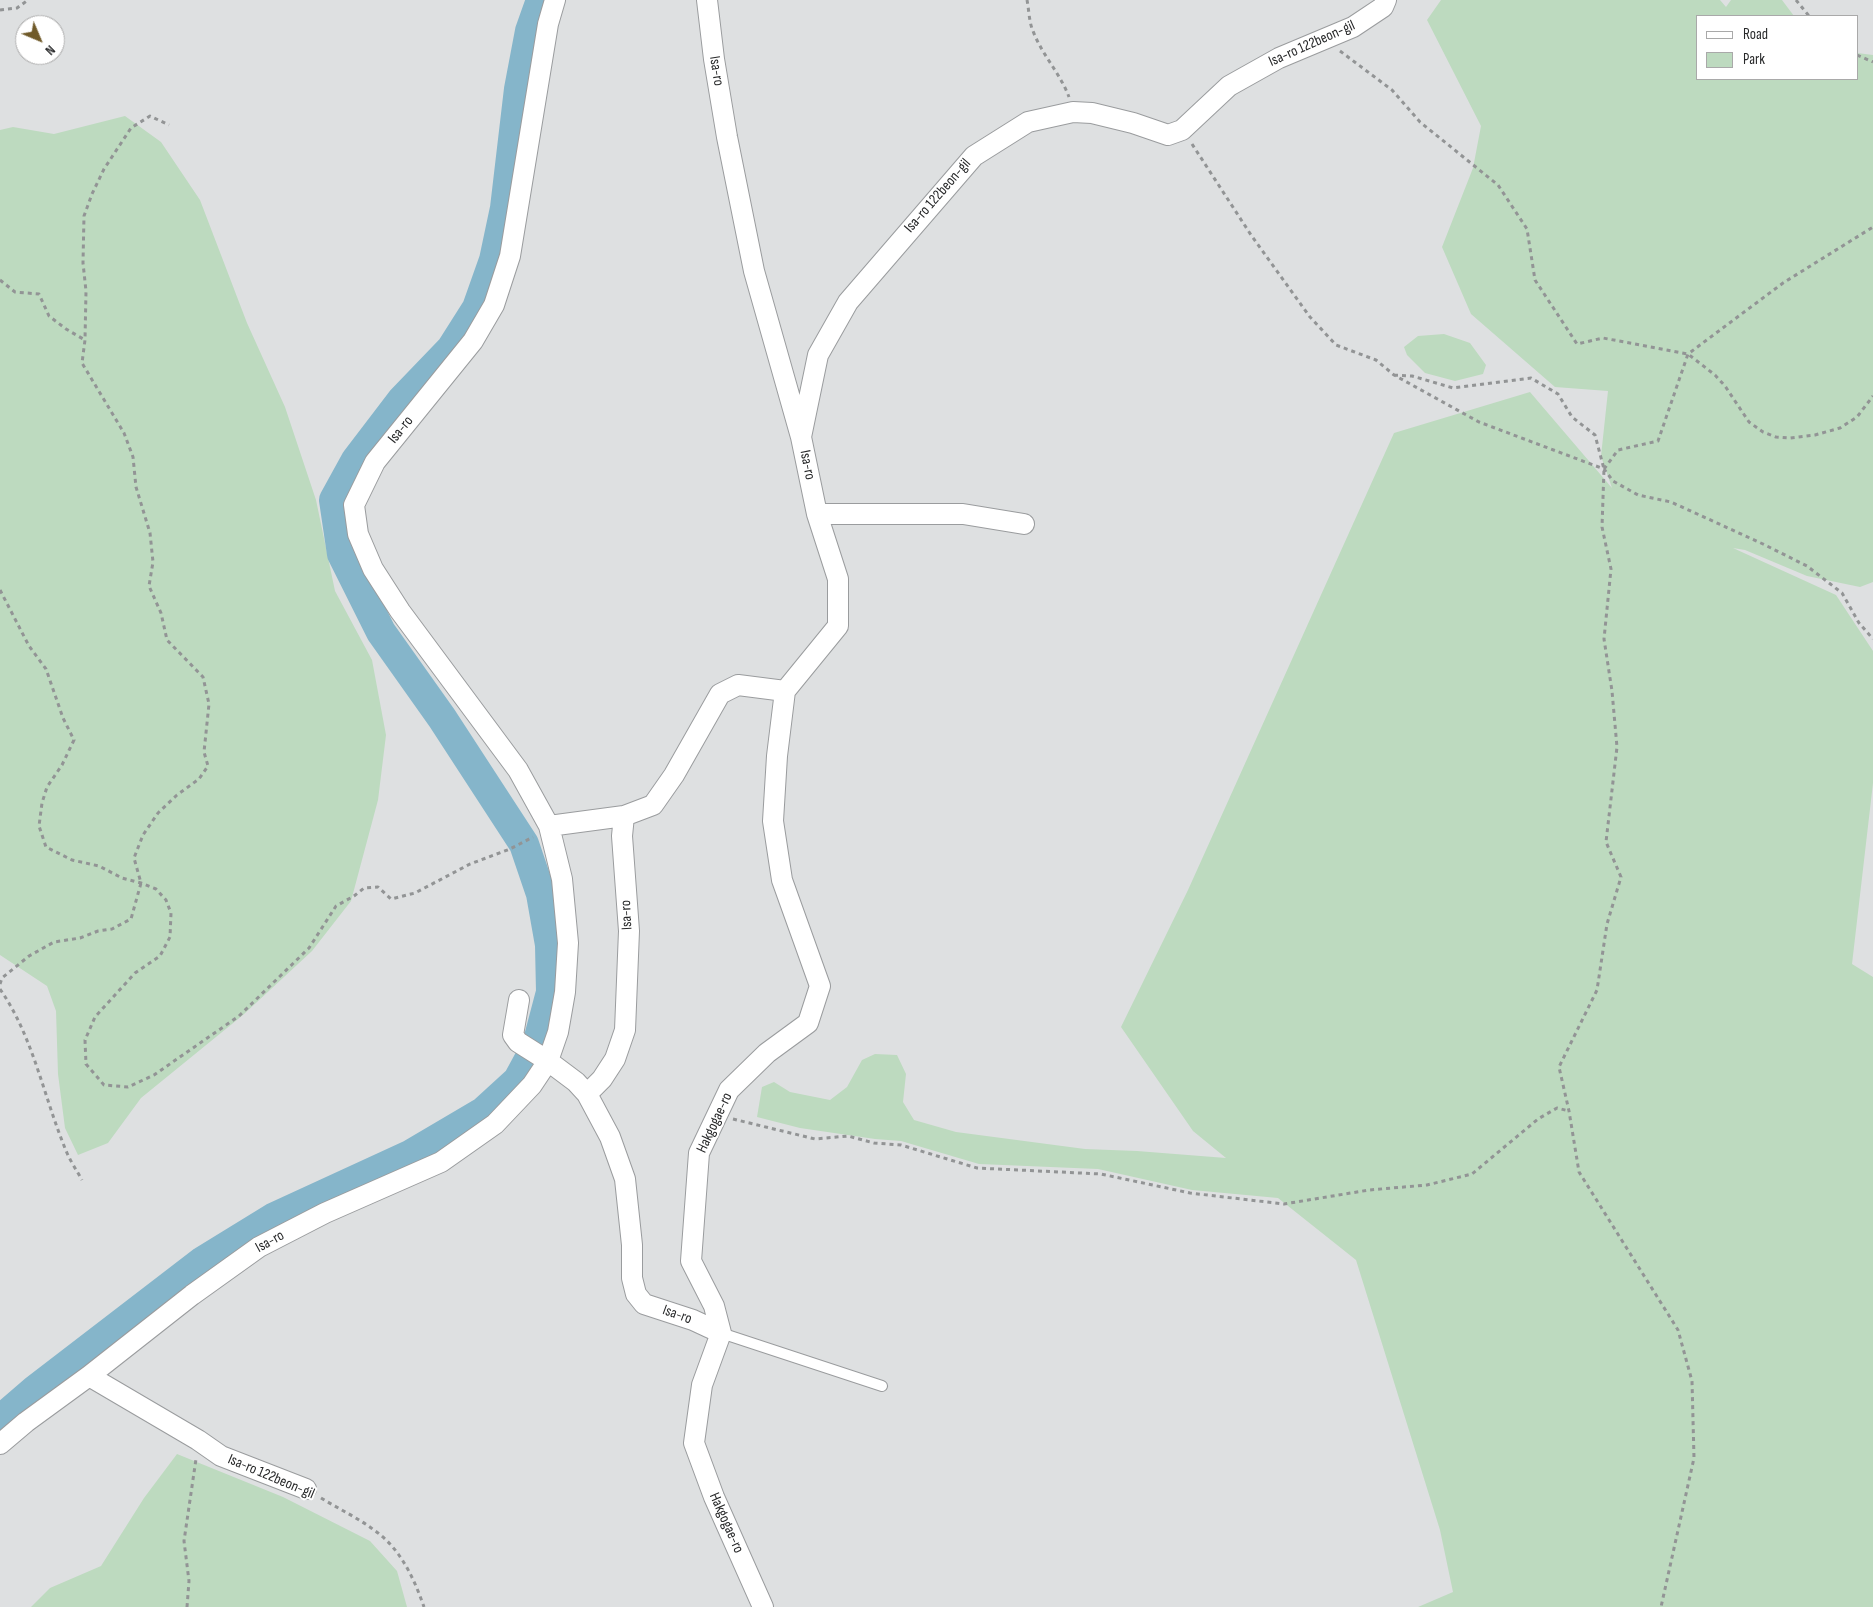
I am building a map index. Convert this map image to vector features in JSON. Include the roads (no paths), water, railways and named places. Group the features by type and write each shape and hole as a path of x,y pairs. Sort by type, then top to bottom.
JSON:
{"street":[{"name":"Isa-ro","path":"0,1444 192,1295 259,1247 325,1213 441,1162 495,1124 532,1085 558,1032 566,992 568,944 562,879 544,830 518,770 400,611 373,570 358,534 354,505 375,462 473,341 494,305 510,256 548,24 555,0"},
{"name":"Isa-ro","path":"707,0 725,127 754,271 802,437 817,514 838,579 838,626 786,690"},
{"name":"Isa-ro 122beon-gil","path":"802,437 818,355 848,302 974,156 1028,122 1073,112 1092,112 1168,135 1182,130 1229,86 1279,58 1353,27 1384,7 1386,0"},
{"path":"817,514 963,514 1024,524"},
{"path":"544,830 624,816 653,805 674,775 720,694 738,685 786,690"},
{"name":"Hakgogae-ro","path":"763,1607 714,1497 694,1443 702,1384 720,1333 714,1306 691,1261 699,1153 729,1090 767,1053 808,1023 820,986 782,880 773,821 777,756 786,690"},
{"name":"Isa-ro","path":"587,1094 602,1080 615,1059 625,1030 629,931 622,836 624,816"},
{"path":"519,1000 513,1035 518,1042 546,1059"},
{"name":"Isa-ro","path":"546,1059 576,1082 587,1094 610,1137 625,1179 632,1245 632,1278 636,1294 644,1304 693,1320 720,1333"},
{"name":"Isa-ro 122beon-gil","path":"89,1376 198,1440 221,1456 306,1489"}],"lane":[{"path":"720,1333 882,1386"}],"waterway":[{"path":"0,1420 35,1390 203,1261 273,1218 410,1155 483,1112 518,1080 537,1045 551,992 550,945 541,894 524,844 442,718 381,632 342,554 334,500 356,460 401,401 451,349 477,308 494,260 505,208 519,89 530,31 541,0"}]}
